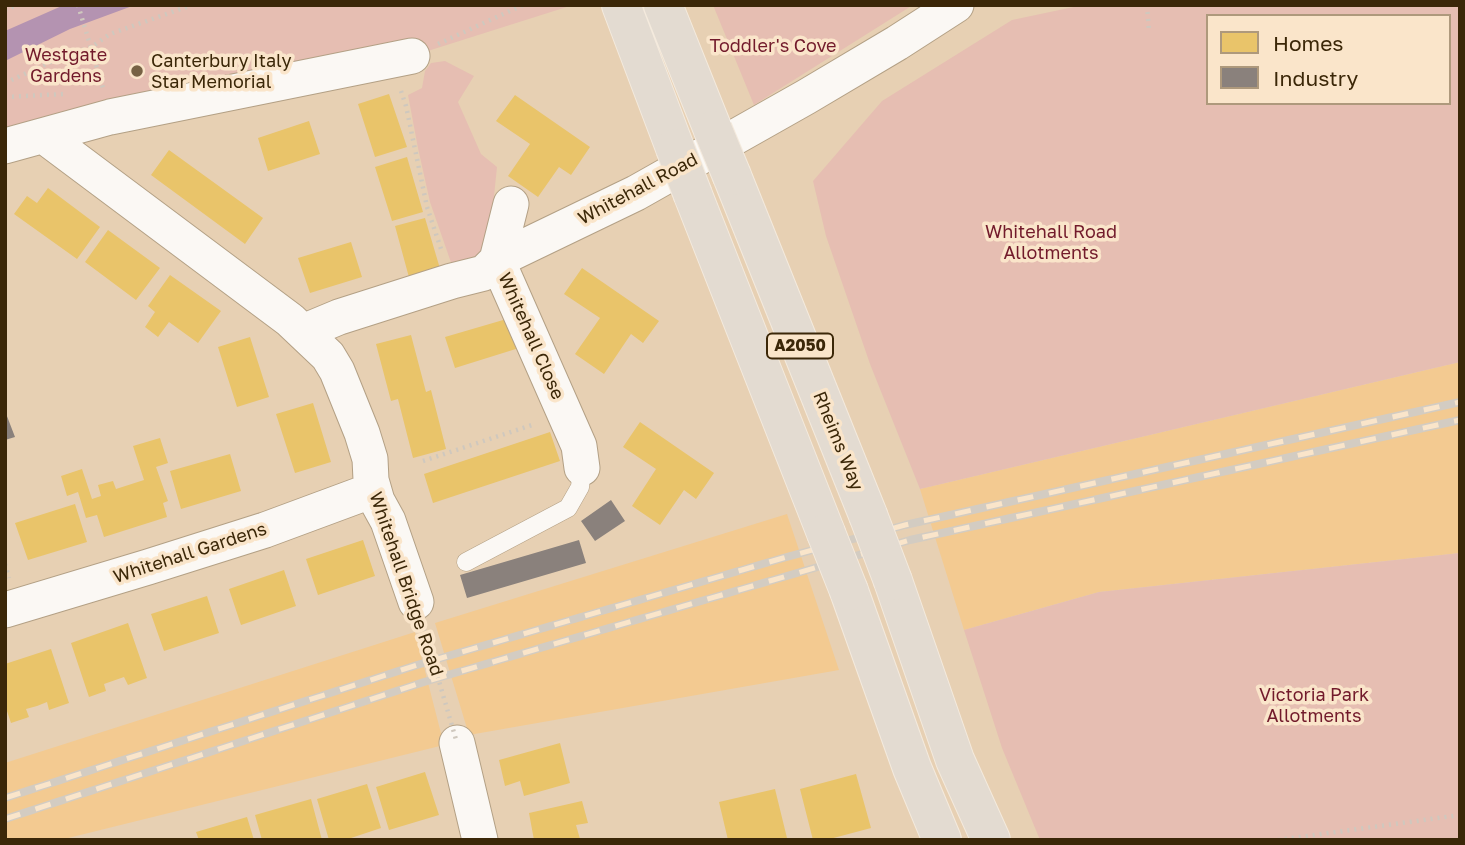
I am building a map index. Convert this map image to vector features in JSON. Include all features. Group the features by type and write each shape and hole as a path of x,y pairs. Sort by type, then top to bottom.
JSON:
{"main road":[{"name":"A2050","path":"621,5 849,591 912,768 942,840"},
{"name":"Rheims Way","path":"663,5 868,515 955,760 991,840"}],"street":[{"name":"Whitehall Road","path":"303,332 339,317 452,281 484,274 497,260 636,193 806,97 956,5"},
{"path":"5,146 110,117 407,73"},
{"name":"Whitehall Bridge Road","path":"44,136 290,320 328,356 337,370 362,433 370,459 373,490 388,521 416,603"},
{"name":"Whitehall Close","path":"511,204 497,260 579,446 582,468"},
{"name":"Whitehall Gardens","path":"5,610 265,530 373,490"},
{"path":"457,743 480,840"}],"lane":[{"path":"466,562 568,508 580,487 582,468"}],"path":[{"path":"5,10 17,5"},
{"path":"78,5 110,117"},
{"path":"5,83 70,53 90,48 110,34 192,5"},
{"path":"452,281 427,206 406,106 407,73 523,5"},
{"path":"1147,5 1149,31"},
{"path":"5,97 66,94"},
{"path":"423,461 565,412"},
{"name":"Whitehall Bridge Road","path":"416,603 457,743"},
{"path":"1278,840 1460,815"}],"shaded area":[{"path":"64,5 135,5 70,29 5,61 5,31"},
{"path":"1460,362 1460,553 1099,592 964,630 920,489"},
{"path":"787,514 839,670 469,735 435,623"},
{"path":"415,632 444,745 60,840 5,840 5,763"}],"green space":[{"name":"Westgate Gardens","path":"5,5 573,5 412,56 5,141"},
{"name":"Toddler's Cove","path":"713,5 913,5 754,105"},
{"name":"Whitehall Road Allotments","path":"1083,5 1460,5 1460,362 920,489 870,364 826,236 813,181 882,101 1012,20"},
{"path":"445,61 474,76 458,102 481,154 497,167 487,264 455,274 430,202 408,95 422,88 425,71 431,63"},
{"name":"Victoria Park Allotments","path":"1460,553 1460,840 1040,840 1002,748 964,630 1099,592"}],"building: Homes":[{"path":"389,94 407,147 375,157 358,104"},
{"path":"515,95 590,147 571,175 559,167 538,197 508,176 530,144 496,121"},
{"path":"309,121 320,154 268,171 258,138"},
{"path":"169,150 263,218 245,244 151,175"},
{"path":"407,157 423,212 392,221 375,167"},
{"path":"48,188 100,227 77,259 14,214 27,196 37,203"},
{"path":"425,218 441,272 410,281 395,226"},
{"path":"108,230 160,268 136,300 85,262"},
{"path":"351,242 362,277 310,293 298,258"},
{"path":"582,268 659,321 643,343 631,334 604,374 575,354 600,318 564,294"},
{"path":"170,275 221,311 198,343 169,322 158,337 145,327 155,312 148,306"},
{"path":"510,318 519,348 455,368 445,337"},
{"path":"411,335 426,392 431,390 446,449 413,458 398,399 391,401 376,344"},
{"path":"250,337 269,397 237,407 218,347"},
{"path":"313,403 331,462 295,473 276,414"},
{"path":"640,422 714,473 696,499 684,490 660,525 632,506 656,469 623,447"},
{"path":"550,432 560,461 433,503 424,474"},
{"path":"160,438 168,463 156,467 168,501 163,503 167,517 104,537 97,515 86,518 78,492 67,496 61,476 82,469 92,499 101,496 98,485 113,481 116,489 144,480 133,446"},
{"path":"230,454 241,491 181,509 170,471"},
{"path":"75,504 87,542 28,560 15,523"},
{"path":"363,540 375,576 318,595 306,559"},
{"path":"284,570 296,606 241,625 229,589"},
{"path":"207,596 219,633 164,651 151,614"},
{"path":"128,623 147,678 128,685 124,677 104,684 106,691 89,697 71,643"},
{"path":"51,649 69,703 49,710 47,702 26,709 29,717 11,723 5,705 5,664"},
{"path":"560,743 570,783 524,796 520,781 505,786 499,760"},
{"path":"425,772 439,815 389,830 376,787"},
{"path":"856,774 871,828 826,840 813,840 800,789"},
{"path":"367,784 381,828 345,840 329,840 317,799"},
{"path":"775,789 787,838 728,840 719,802"},
{"path":"311,799 322,840 262,840 255,815"},
{"path":"582,801 588,823 576,825 580,839 534,840 529,813"},
{"path":"247,817 254,840 199,840 196,832"}],"building: Industry":[{"path":"5,411 15,437 5,440"},
{"path":"611,500 625,521 595,541 581,521"},
{"path":"579,540 586,563 467,598 460,575"}],"railway":[{"path":"5,798 417,665 783,558 905,525 1460,402"},
{"path":"5,819 424,682 910,540 1460,420"}],"place":[{"name":"Canterbury Italy Star Memorial","path":"137,71"}]}
